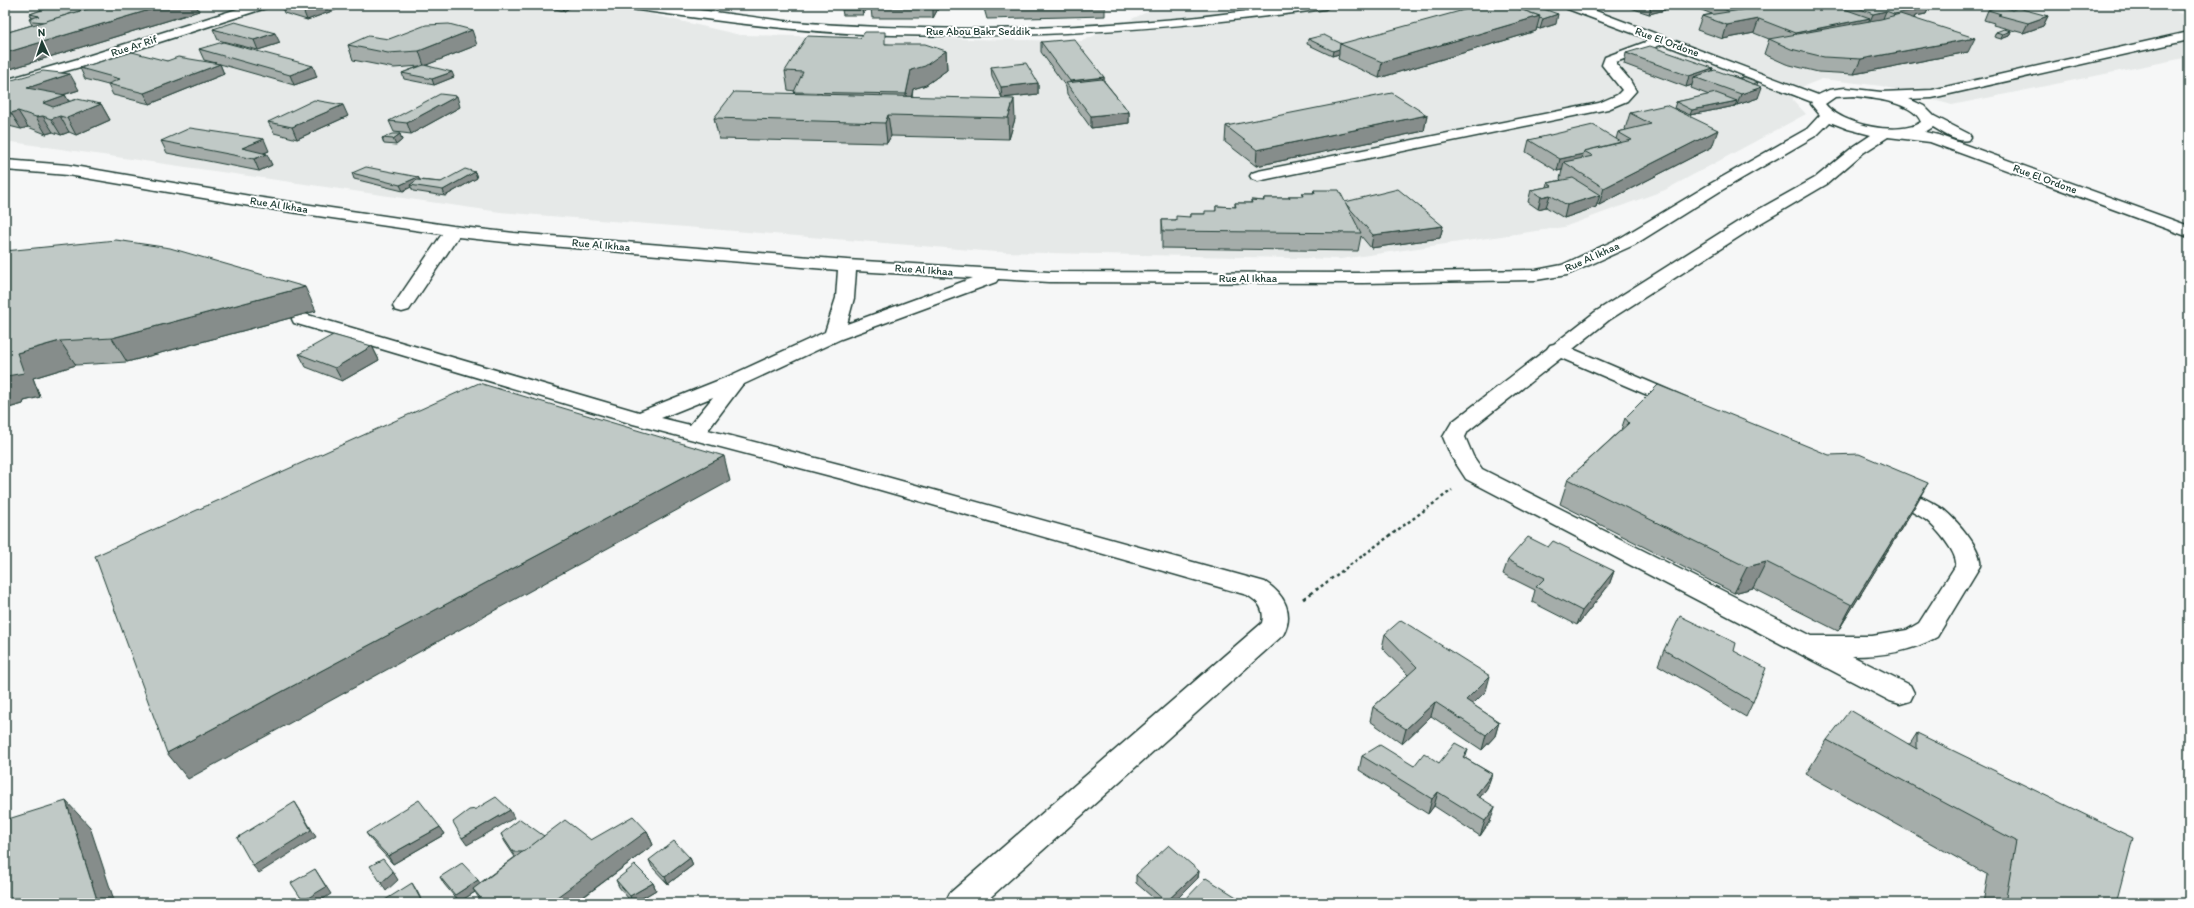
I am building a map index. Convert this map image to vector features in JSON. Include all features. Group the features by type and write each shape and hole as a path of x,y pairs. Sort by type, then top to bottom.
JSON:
{"street":[{"name":"Rue Ar Rif","path":"5,84 38,73 86,61 262,5"},
{"name":"Rue Abou Bakr Seddik","path":"631,5 674,12 818,27 962,33 1141,27 1208,21 1325,5"},
{"name":"Rue El Ordone","path":"1569,5 1820,100"},
{"path":"1864,129 1840,121 1828,115 1820,107 1820,100 1827,95 1842,93 1882,96 1932,94 2189,36"},
{"path":"1258,176 1603,106 1622,98 1629,91 1624,82 1610,65 1610,60 1662,40"},
{"path":"5,92 86,61"},
{"path":"5,78 38,73"},
{"name":"Rue El Ordone","path":"1765,78 1842,93"},
{"path":"1900,693 1474,474 1462,456 1454,437 1460,427 1557,349 1602,316 1753,220 1820,181 1858,150 1893,132 1911,132 1926,127 1929,123 1923,114 1932,94"},
{"name":"Rue El Ordone","path":"1882,96 1902,102 1952,132 2189,217"},
{"name":"Rue Al Ikhaa","path":"5,165 68,170 256,202 454,231 522,239 847,265 1001,275 1108,278 1363,278 1554,273 1584,263 1628,241 1716,187 1812,132 1828,115"},
{"name":"Rue El Ordone","path":"1864,129 1933,138 2189,232"},
{"name":"Rue Al Ikhaa","path":"1812,132 1864,129"},
{"path":"5,153 47,162 68,170"},
{"path":"402,306 454,231"},
{"path":"834,335 845,298 847,265"},
{"path":"640,418 734,381 834,335 1001,275"},
{"path":"300,319 640,418 850,474 1256,588 1268,594 1274,605 1277,619 1274,628 961,903"},
{"path":"1557,349 1700,411"},
{"path":"695,433 724,398 734,381"},
{"path":"1808,646 1898,643 1920,636 1928,630 1968,566 1969,560 1962,545 1935,515 1910,501 1874,485"}],"path":[{"path":"1277,619 1474,474"}],"shaded area":[{"path":"5,5 612,5 740,35 1082,41 1163,5 2154,5 2189,16 2189,57 1952,105 1882,86 1822,79 1794,90 1793,100 1806,114 1665,190 1564,227 1341,259 996,252 500,212 5,141"}],"building":[{"path":"56,5 88,5 75,8 85,9 44,22 29,19 39,16 30,14"},
{"path":"101,5 166,5 5,53 5,33"},
{"path":"286,5 317,5 303,10"},
{"path":"845,5 865,5 862,10 842,10"},
{"path":"873,5 934,5 933,8 871,8"},
{"path":"1482,5 1508,5 1540,16 1382,62 1340,44"},
{"path":"1508,5 1532,5 1558,14 1543,19 1539,18 1540,16"},
{"path":"1715,5 1758,5 1762,7 1730,12"},
{"path":"1773,5 1833,5 1870,18 1795,33 1759,19 1727,25 1702,16"},
{"path":"1851,5 1926,5 1910,8 1917,10 1894,14 1886,11 1873,14"},
{"path":"1999,6 2012,10 2018,8 2048,16 2028,23 1998,15 2001,14 1988,10"},
{"path":"1900,14 1975,38 1861,59 1824,57 1791,49 1769,39 1881,19"},
{"path":"235,22 275,33 254,40 213,29"},
{"path":"449,24 472,30 419,51 388,53 348,45 368,36 389,39 426,25"},
{"path":"2004,29 2011,31 2003,34 1996,32"},
{"path":"865,32 885,32 885,44 925,44 946,51 925,66 911,70 906,94 794,92 803,72 785,71 807,36 860,38"},
{"path":"1324,35 1342,44 1340,44 1339,49 1333,51 1308,39"},
{"path":"1074,39 1104,77 1070,81 1041,42"},
{"path":"223,42 313,66 290,75 199,49"},
{"path":"1650,46 1713,68 1689,76 1626,53"},
{"path":"132,52 167,61 178,57 220,64 144,93 108,84 120,79 80,68"},
{"path":"1026,63 1038,83 1001,87 991,67"},
{"path":"424,65 452,72 432,79 402,73"},
{"path":"1715,70 1762,87 1741,94 1694,77"},
{"path":"43,71 70,74 27,88 65,95 43,103 53,107 77,99 101,104 67,118 60,116 51,119 43,116 36,117 18,111 11,113 5,111 5,82"},
{"path":"1744,77 1758,82 1753,84 1739,78"},
{"path":"1102,79 1129,112 1091,116 1066,83"},
{"path":"734,92 1014,99 1008,118 888,115 885,123 714,118"},
{"path":"1392,93 1427,115 1257,150 1226,126"},
{"path":"1716,93 1737,101 1692,110 1676,102"},
{"path":"440,94 457,96 407,123 389,121"},
{"path":"314,100 343,105 292,127 268,122"},
{"path":"1666,105 1718,130 1604,188 1564,162 1593,156 1584,151 1632,140 1618,132 1651,124 1630,113"},
{"path":"1593,125 1621,142 1584,151 1583,154 1560,159 1529,140"},
{"path":"190,128 264,139 242,148 267,154 254,159 161,141"},
{"path":"392,134 400,134 393,139 382,138"},
{"path":"366,167 418,177 400,185 352,173"},
{"path":"465,169 475,172 443,190 410,185 417,180 441,182"},
{"path":"1573,178 1600,195 1567,205 1550,195 1541,197 1531,190 1552,186 1548,183"},
{"path":"1398,189 1443,226 1373,235 1345,202"},
{"path":"1314,190 1339,190 1361,233 1163,231 1162,220 1176,220 1176,216 1190,217 1190,214 1205,214 1205,211 1216,211 1216,206 1236,207 1235,203 1252,203 1251,200 1264,201 1264,198 1290,198 1289,196 1303,196 1302,193 1315,193"},
{"path":"116,240 170,248 305,287 112,338 60,341 17,353 24,373 7,376 5,380 5,251"},
{"path":"333,335 372,346 335,368 299,354"},
{"path":"479,383 724,456 167,753 95,556"},
{"path":"1658,385 1829,455 1859,454 1928,483 1852,605 1766,562 1747,567 1568,479 1629,423 1625,418"},
{"path":"1528,537 1548,547 1553,541 1614,571 1582,611 1536,587 1545,578 1508,560"},
{"path":"1680,616 1736,643 1734,651 1766,668 1753,702 1664,650"},
{"path":"1401,620 1490,676 1466,700 1499,722 1486,735 1435,702 1406,729 1373,707 1417,667 1385,634"},
{"path":"1850,710 1917,749 1917,733 2133,838 2116,903 2005,903 2016,841 1827,740"},
{"path":"1455,743 1468,750 1463,757 1492,774 1476,795 1495,807 1485,821 1438,792 1432,799 1362,756 1380,745 1414,766 1424,753 1439,763"},
{"path":"496,797 510,810 462,838 453,822 469,810 476,809"},
{"path":"419,800 440,827 388,856 366,833"},
{"path":"66,801 98,903 5,903 5,820"},
{"path":"295,802 311,830 253,866 237,838"},
{"path":"633,816 647,831 557,897 541,903 485,903 473,889 565,820 591,840"},
{"path":"520,819 544,836 523,852 513,852 501,834"},
{"path":"674,841 690,858 665,877 649,860"},
{"path":"1169,845 1199,871 1166,902 1136,875"},
{"path":"383,859 393,872 381,883 370,866"},
{"path":"462,863 478,880 455,895 440,877"},
{"path":"635,865 653,883 630,896 616,880"},
{"path":"315,869 326,887 303,901 291,883"},
{"path":"1206,878 1246,903 1182,903"},
{"path":"412,883 422,902 386,903 385,900"},
{"path":"580,897 586,903 572,903"},
{"path":"328,900 331,903 323,903"},
{"path":"352,900 352,903 345,903"}]}
